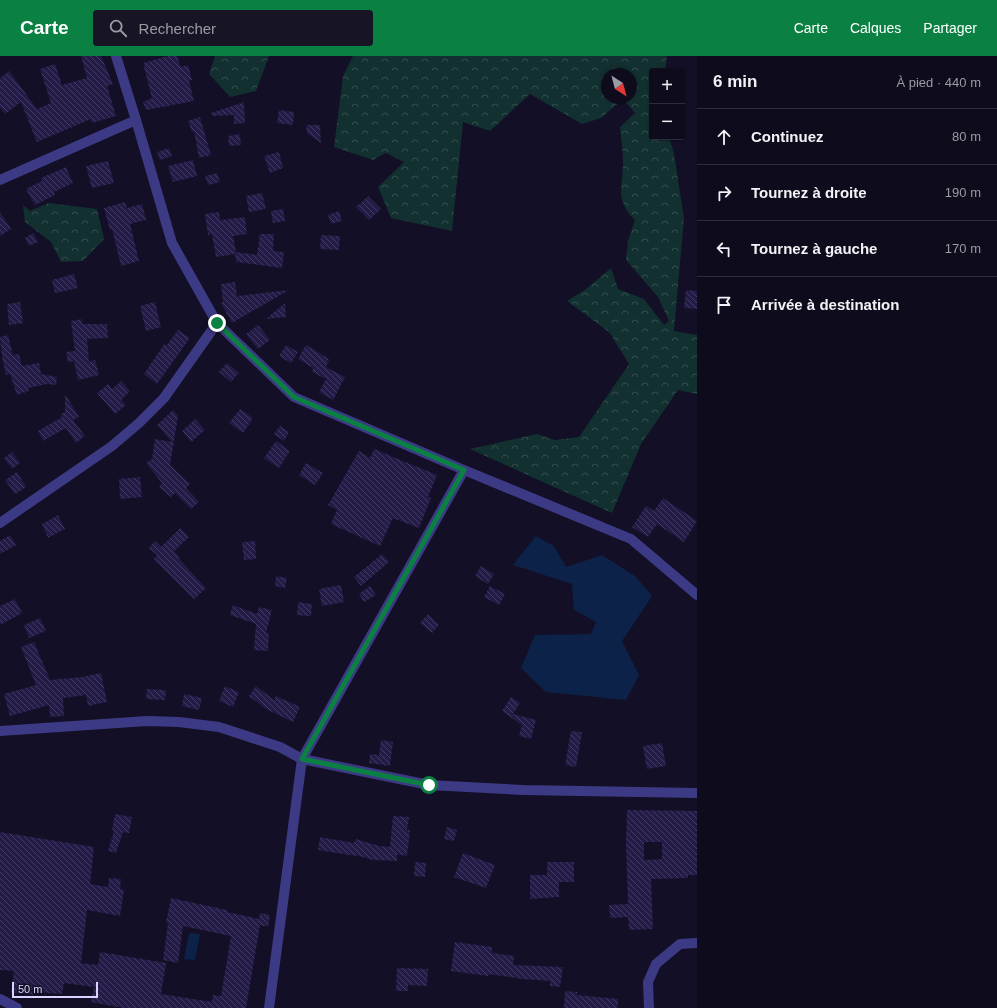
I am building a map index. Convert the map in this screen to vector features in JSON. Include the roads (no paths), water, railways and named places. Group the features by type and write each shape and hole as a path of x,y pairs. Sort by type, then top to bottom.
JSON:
{"street":[{"path":"116,56 172,243 217,323 294,397 464,470 631,539 697,594"},
{"path":"0,180 136,120"},
{"path":"0,523 112,446 139,423 164,398 217,323"},
{"path":"269,1008 302,759 464,470"},
{"path":"0,731 147,721 179,722 219,727 280,747 302,759 429,785 523,790 697,793"},
{"path":"649,1008 648,982 656,964 680,944 697,943"},
{"path":"0,999 17,1008"}],"water":[{"path":"536,536 554,546 566,567 602,555 635,576 652,596 622,641 639,675 626,700 546,692 521,668 535,635 591,634 596,622 574,610 572,584 513,565"},
{"path":"189,933 200,934 195,960 184,959"}]}
